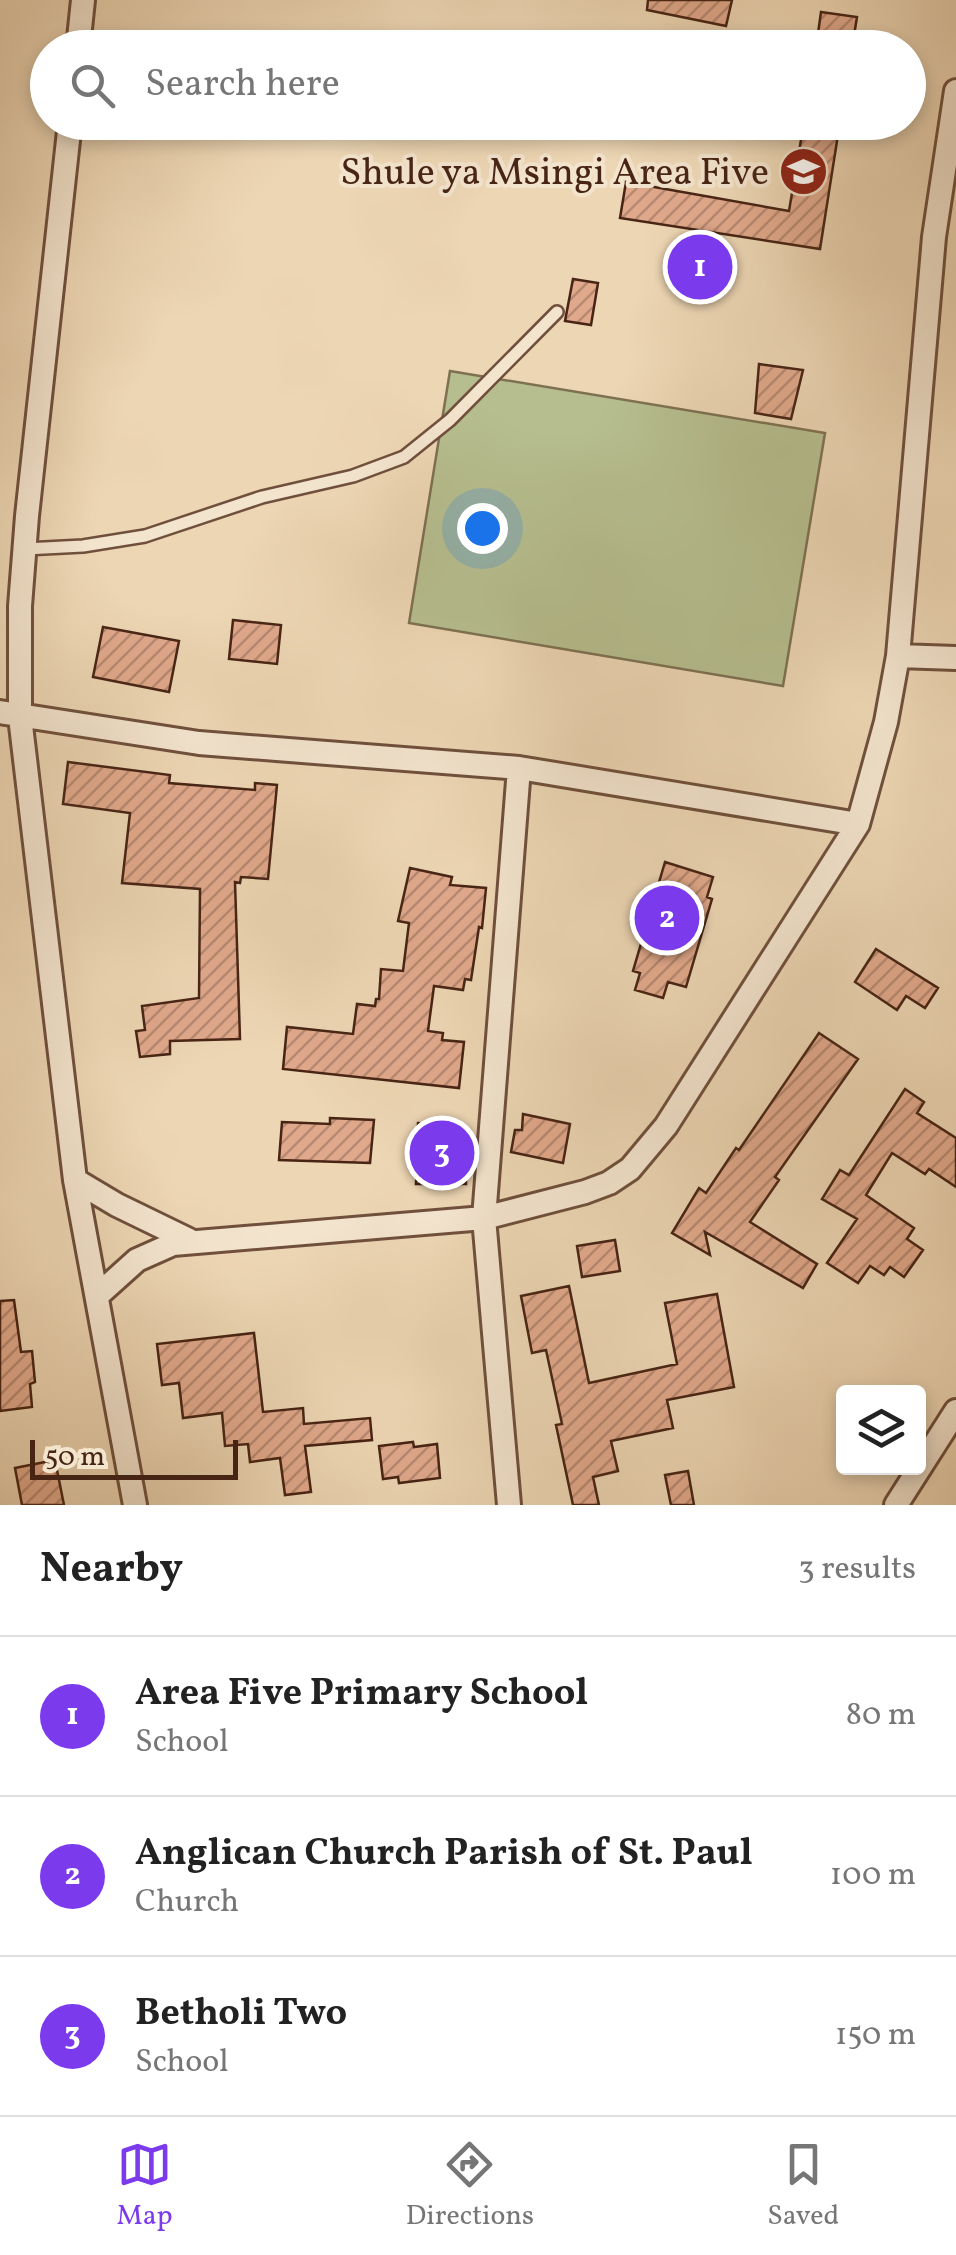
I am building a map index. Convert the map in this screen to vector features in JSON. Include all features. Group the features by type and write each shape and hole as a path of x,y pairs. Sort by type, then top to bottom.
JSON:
{"street":[{"path":"80,30 83,0"},
{"path":"98,1296 137,1260 154,1250 189,1240 484,1218 585,1192 630,1169 683,1100 858,824 886,722 898,656 934,236 956,91"},
{"path":"68,140 10,714 75,1180 135,1505"},
{"path":"898,656 956,658"},
{"path":"10,714 198,743 519,768 858,824"},
{"path":"509,1505 484,1218 519,768"},
{"path":"75,1180 116,1206 189,1240"},
{"path":"896,1505 956,1411"}],"lane":[{"path":"24,549 83,546 157,533 262,498 353,476 404,456 450,420 557,312"}],"green space":[{"path":"450,371 825,433 783,686 409,623"}],"building":[{"path":"648,0 732,0 726,26 647,10"},
{"path":"821,12 857,17 855,30 818,30"},
{"path":"801,140 837,140 820,249 620,218 626,182 789,211"},
{"path":"573,279 598,283 591,325 565,321"},
{"path":"759,364 803,370 791,419 755,413"},
{"path":"233,620 281,625 277,664 229,659"},
{"path":"103,627 179,641 169,692 93,677"},
{"path":"68,762 170,775 169,783 255,790 255,783 277,785 268,879 241,877 240,883 235,882 240,1039 170,1041 170,1054 140,1057 136,1031 145,1030 142,1006 199,998 200,889 122,883 130,813 63,804"},
{"path":"665,862 713,877 707,897 712,899 686,987 668,982 663,998 635,990 640,973 633,971"},
{"path":"410,868 452,877 450,885 486,888 471,980 465,979 463,990 434,986 428,1031 443,1033 442,1040 464,1042 459,1088 283,1069 287,1027 353,1034 357,1004 375,1006 379,999 381,969 403,971 409,923 398,921"},
{"path":"876,949 938,988 925,1008 906,996 897,1010 855,982"},
{"path":"819,1033 858,1059 775,1177 779,1180 750,1222 817,1264 803,1288 705,1232 710,1255 672,1233 699,1188 706,1193"},
{"path":"905,1089 924,1102 917,1113 956,1138 956,1187 929,1169 925,1174 892,1153 866,1195 914,1228 907,1239 923,1250 904,1277 890,1267 884,1275 870,1266 858,1283 827,1263 857,1219 822,1199 840,1170 849,1175"},
{"path":"523,1114 570,1124 563,1163 511,1152 515,1130 522,1130"},
{"path":"330,1118 374,1120 370,1163 279,1160 282,1122 330,1124"},
{"path":"418,1123 456,1126 456,1157 466,1157 466,1184 416,1184"},
{"path":"615,1240 620,1271 582,1277 577,1246"},
{"path":"569,1286 589,1383 677,1364 665,1303 717,1294 734,1387 667,1400 673,1428 611,1441 618,1471 593,1477 599,1505 573,1505 556,1425 562,1424 546,1350 532,1353 521,1296"},
{"path":"14,1300 21,1352 32,1351 32,1407 0,1411 0,1301"},
{"path":"254,1333 263,1412 303,1408 304,1424 370,1418 372,1440 305,1446 311,1492 285,1495 280,1458 250,1462 248,1444 225,1446 222,1413 183,1418 179,1383 162,1385 157,1344"},
{"path":"413,1442 414,1447 437,1444 440,1478 399,1483 398,1477 383,1479 379,1446"},
{"path":"55,1460 64,1505 22,1505 15,1468"},
{"path":"688,1471 694,1505 671,1505 665,1475"}],"place":[{"name":"Shule ya Msingi Area Five","path":"804,171"},
{"name":"Area Five Primary School","path":"700,267"},
{"name":"Anglican Church Parish of St. Paul","path":"667,918"},
{"name":"Betholi Two","path":"442,1153"}]}
